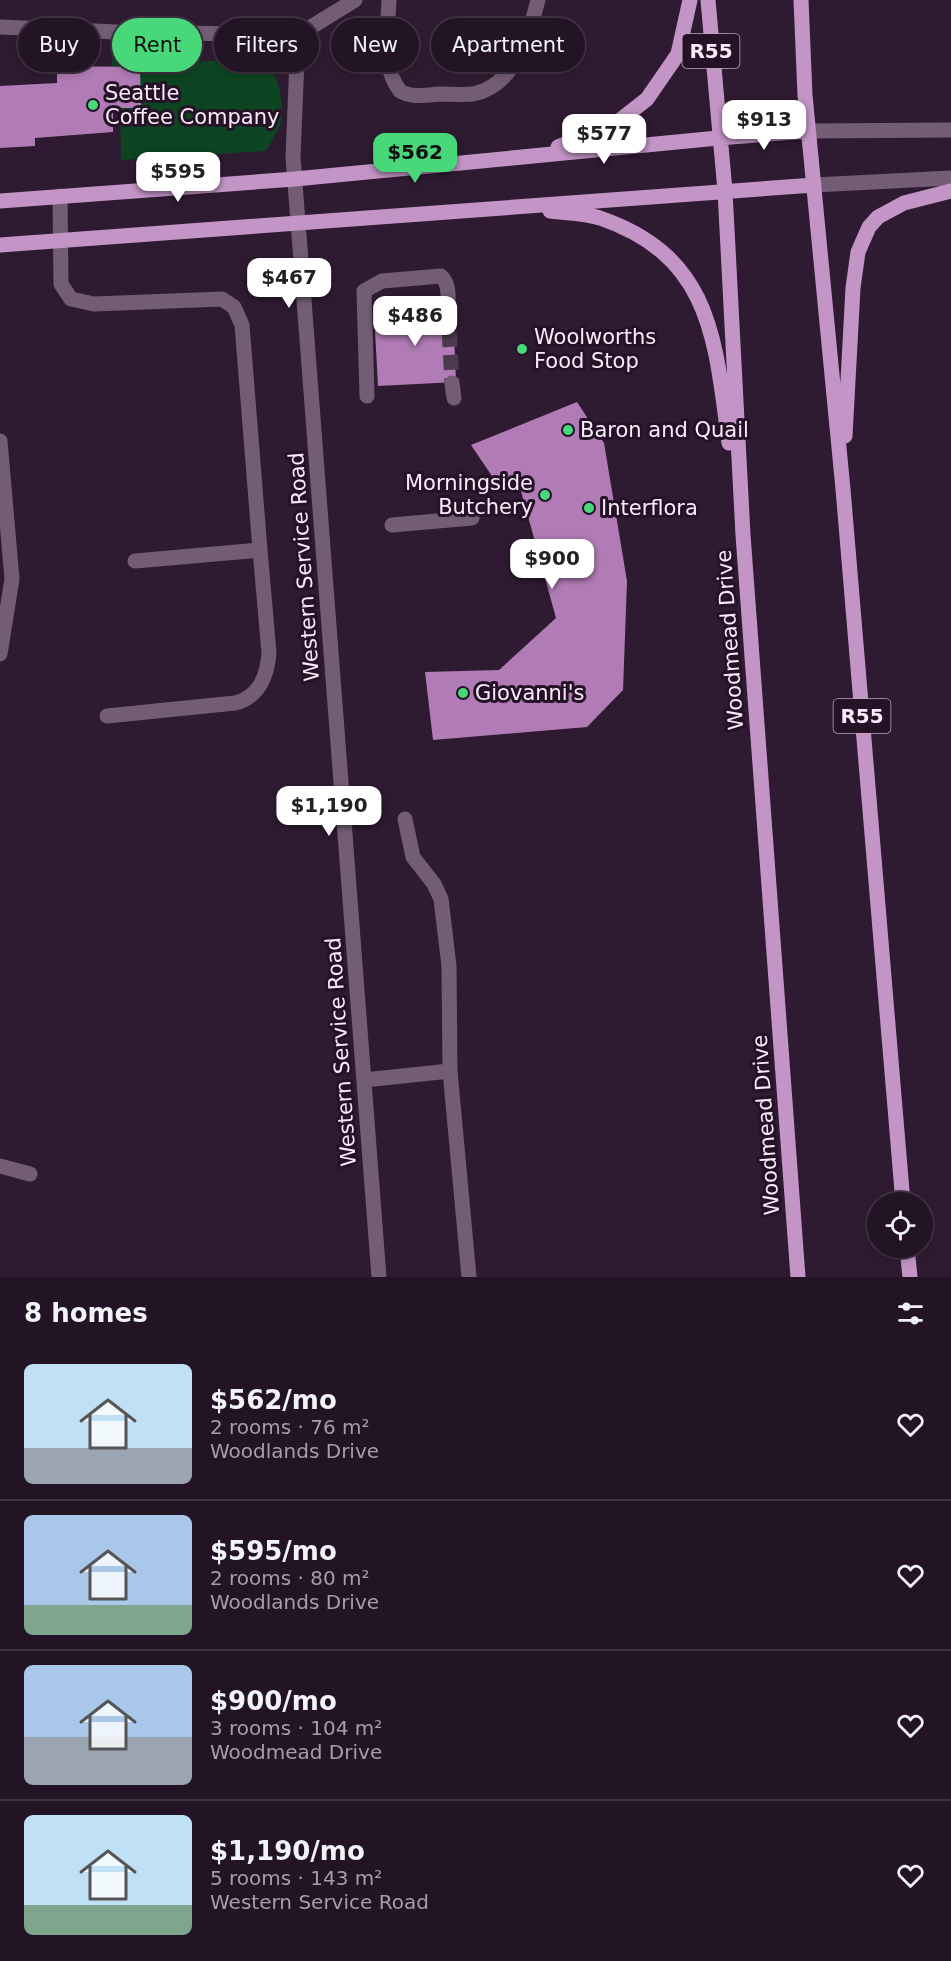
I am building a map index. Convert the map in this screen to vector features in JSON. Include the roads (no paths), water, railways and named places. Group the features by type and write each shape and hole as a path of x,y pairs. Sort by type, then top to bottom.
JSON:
{"main road":[{"path":"533,155 575,141 619,121 647,99 678,54 690,0"},
{"name":"Woodmead Drive","path":"708,0 718,138 725,192 743,535 798,1277"},
{"name":"R55","path":"801,0 808,131 843,489 902,1192"},
{"path":"0,201 295,179 808,131"},
{"path":"0,245 814,185"},
{"path":"843,489 853,288 858,252 869,227 878,218 904,203 951,190"},
{"path":"520,207 598,218 642,238 666,254 689,280 707,318 715,342 743,535"},
{"path":"908,1258 910,1277"}],"street":[{"path":"319,22 355,0"},
{"path":"389,0 387,56 389,68 400,91 411,95 472,94 493,84 513,65 522,50 538,0"},
{"path":"0,27 214,34"},
{"name":"Western Service Road","path":"296,72 292,145 379,1277"},
{"path":"808,131 951,130"},
{"path":"814,185 951,178"},
{"path":"60,196 61,284 67,295 77,302 94,304 210,299 227,301 234,307 242,325 269,653 268,668 256,693 235,704 107,716"},
{"path":"367,396 364,291 382,281 441,276 445,279 448,290 448,309"},
{"path":"452,382 454,398"},
{"path":"0,441 12,579 0,654"},
{"path":"392,525 472,518"},
{"path":"135,561 260,550"},
{"path":"405,819 413,857 434,884 441,899 449,966 450,1071 469,1277"},
{"path":"364,1080 450,1071"},
{"path":"0,1166 30,1174"}],"tunnel":[{"path":"448,309 452,383"}],"place":[{"name":"Seattle Coffee Company","path":"93,105"},
{"name":"Woolworths Food Stop","path":"522,349"},
{"name":"Baron and Quail","path":"568,430"},
{"name":"Morningside Butchery","path":"545,495"},
{"name":"Interflora","path":"589,508"},
{"name":"Giovanni's","path":"463,693"}]}
